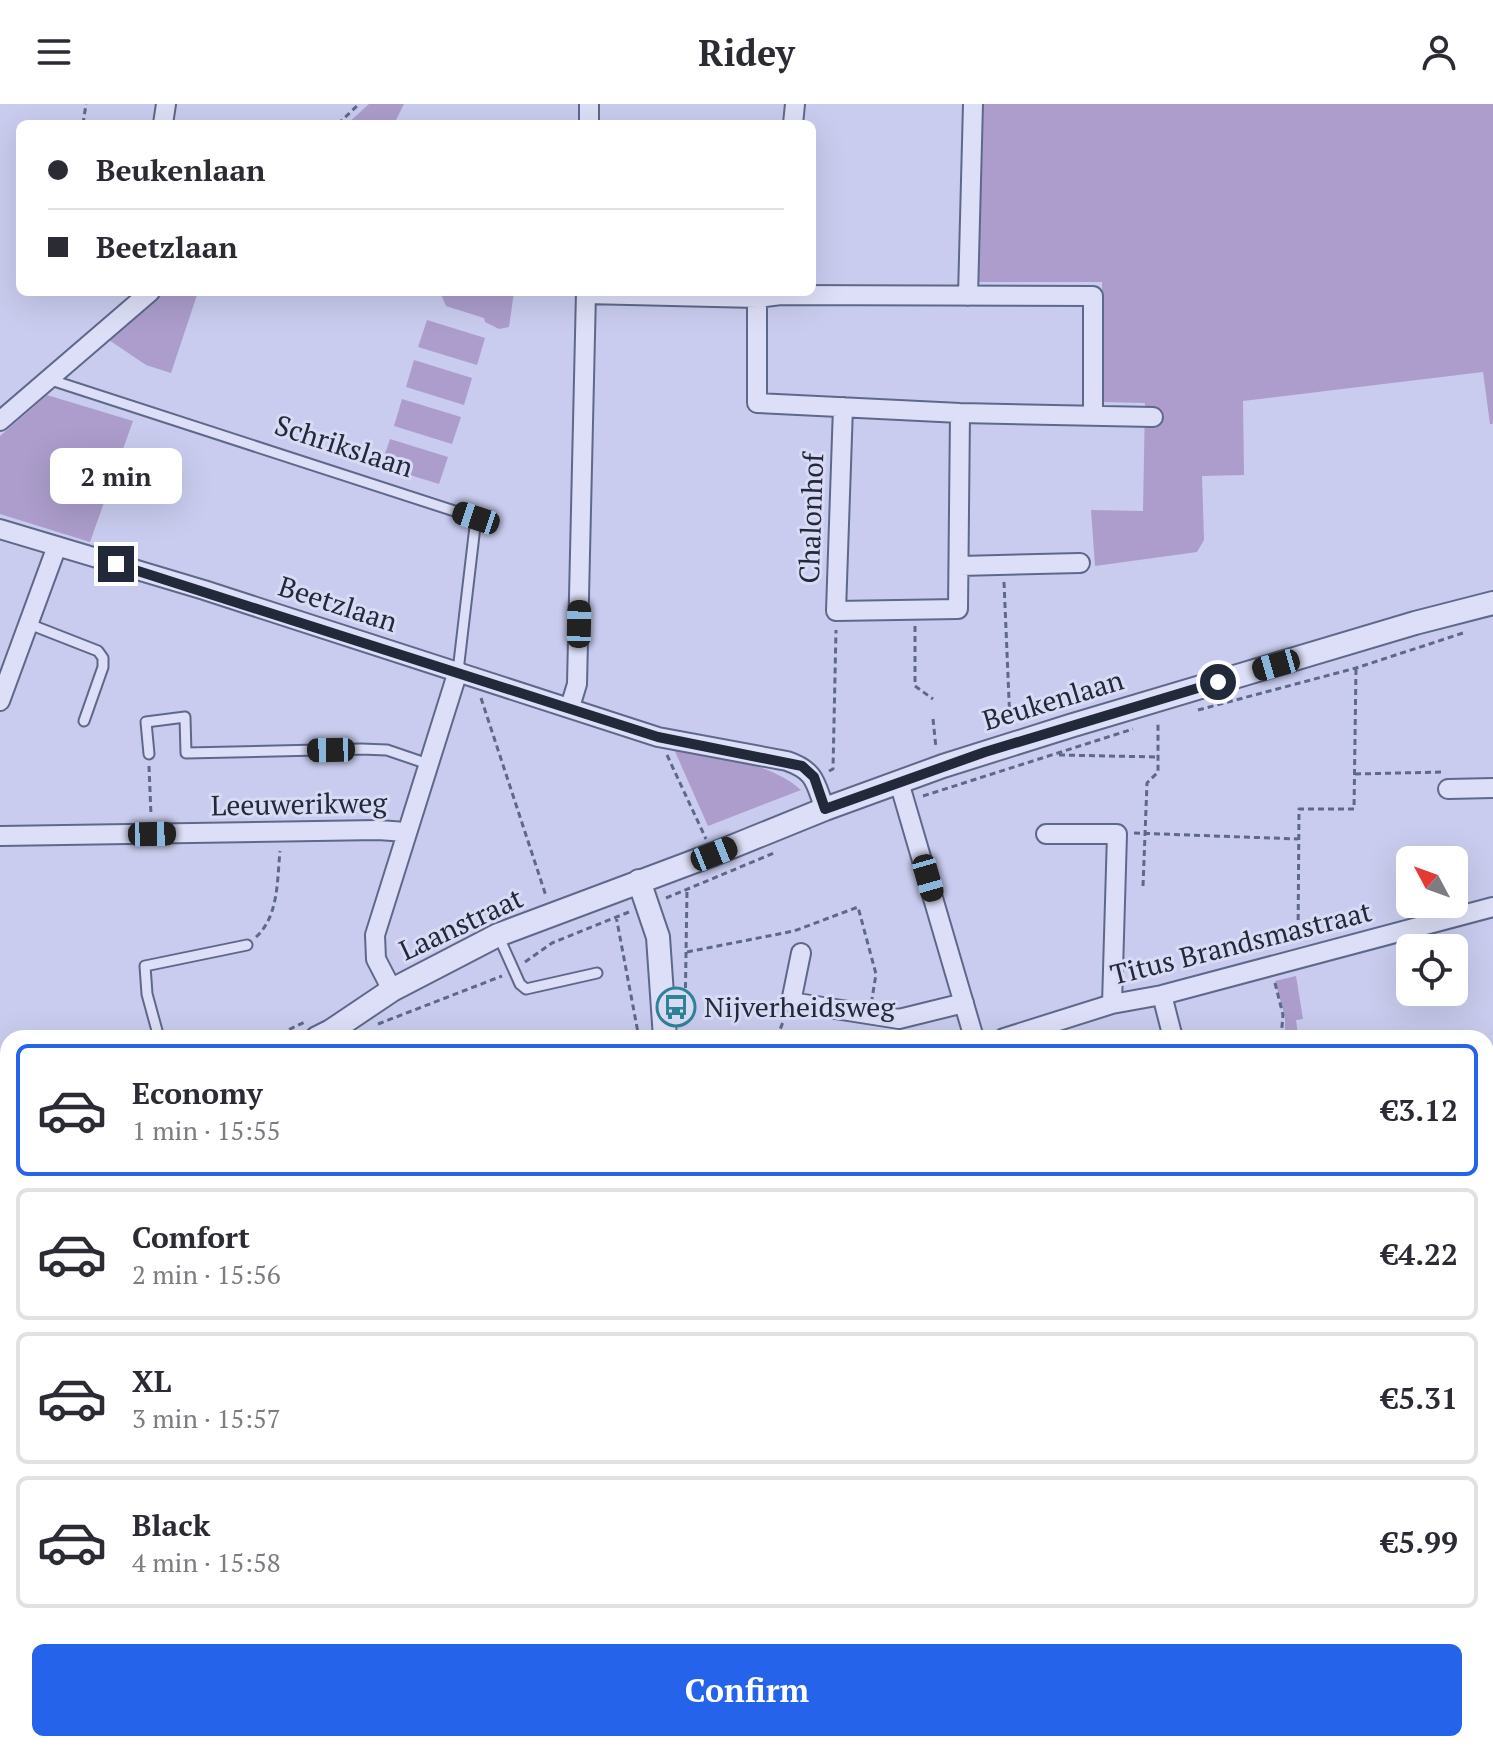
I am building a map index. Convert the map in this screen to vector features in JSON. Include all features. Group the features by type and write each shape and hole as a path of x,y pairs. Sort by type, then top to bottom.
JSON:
{"street":[{"path":"968,296 973,104"},
{"path":"816,294 1093,296 1093,416"},
{"path":"0,421 145,296"},
{"path":"570,707 577,684 586,296"},
{"path":"689,296 767,296"},
{"path":"757,298 757,403 960,413 1153,417"},
{"name":"Chalonhof","path":"843,407 836,611 958,609 960,413"},
{"name":"Beetzlaan","path":"0,529 458,671 658,737 787,761 802,766 814,777"},
{"path":"0,701 57,546"},
{"path":"960,566 1080,563"},
{"name":"Beukenlaan","path":"639,881 718,864 825,809 902,792 1070,726 1493,603"},
{"path":"392,990 376,959 375,935 458,671"},
{"path":"814,777 825,809"},
{"path":"1448,789 1493,788"},
{"path":"902,792 972,1030"},
{"name":"Leeuwerikweg","path":"0,836 406,832"},
{"path":"1046,834 1117,834 1112,1004"},
{"path":"639,881 658,937 674,1030"},
{"name":"Laanstraat","path":"332,1030 392,990 498,935 639,881"},
{"name":"Titus Brandsmastraat","path":"1029,1030 1112,1004 1162,995 1493,907"},
{"path":"801,953 791,1002 899,1019 964,1003"},
{"path":"1162,995 1171,1030"}],"lane":[{"name":"Schrikslaan","path":"48,379 476,518 458,671"},
{"path":"29,624 98,651 103,658 103,667 84,721"},
{"path":"149,754 146,722 185,717 186,753 387,750 428,764"},
{"path":"498,935 520,984 526,989 597,973"},
{"path":"157,1030 147,994 145,966 247,945"}],"path":[{"path":"342,120 359,104"},
{"path":"1003,565 1010,727"},
{"path":"914,610 915,686 933,699"},
{"path":"814,777 833,769 836,611"},
{"path":"1188,713 1356,668 1466,632"},
{"path":"1298,959 1299,809 1354,809 1356,668"},
{"path":"482,679 479,694 548,901"},
{"path":"933,719 936,752"},
{"path":"1143,886 1147,783 1158,772 1158,721"},
{"name":"Beukenlaan","path":"902,792 1075,749 1144,725"},
{"path":"658,737 718,864"},
{"path":"149,754 152,834"},
{"name":"Beukenlaan","path":"1051,755 1158,757"},
{"path":"1355,774 1447,772 1448,789"},
{"path":"247,945 266,928 273,909 282,832"},
{"path":"1117,834 1298,839"},
{"path":"649,905 687,889 718,864 777,851"},
{"path":"675,1030 687,889"},
{"path":"616,916 637,1030"},
{"path":"1269,966 1283,1015 1282,1030"},
{"path":"780,1030 791,1002"}],"shaded area":[{"path":"369,104 404,104 396,120 351,120"},
{"path":"981,104 1493,104 1493,424 1490,424 1483,372 1243,401 1244,475 1202,476 1204,540 1197,552 1095,566 1091,510 1143,511 1145,403 1103,402 1102,282 975,282"},
{"path":"158,296 197,296 171,373 146,365 109,340"},
{"path":"442,296 513,296 509,327 499,329 485,322 484,318 446,306"},
{"path":"427,320 485,338 477,365 418,347"},
{"path":"414,360 472,378 464,405 406,387"},
{"path":"47,395 133,421 90,542 0,514 0,436"},
{"path":"402,399 461,417 452,444 394,426"},
{"path":"390,439 448,457 439,484 381,466"},
{"path":"673,747 757,766 788,780 801,790 708,826"},
{"path":"1296,976 1303,1019 1296,1020 1297,1030 1285,1030 1285,1017 1275,981"}],"place":[{"name":"Nijverheidsweg","path":"676,1007"}],"route":[{"path":"116,564 658,737 802,766 814,777 825,809 985,752 1218,682"}]}
